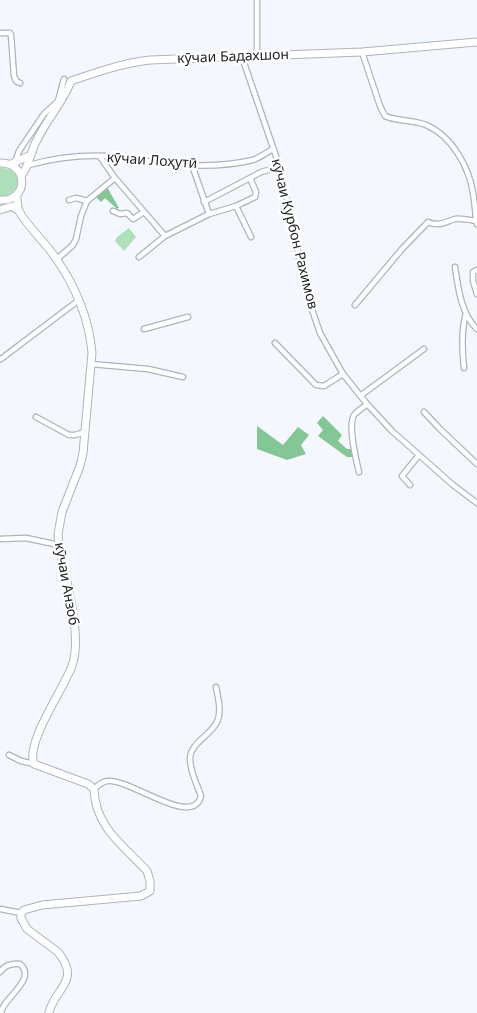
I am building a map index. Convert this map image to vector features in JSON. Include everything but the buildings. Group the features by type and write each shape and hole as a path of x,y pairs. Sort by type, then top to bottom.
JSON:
{"street":[{"path":"257,0 257,57"},
{"path":"0,33 10,33 12,35 14,76 16,81 20,83"},
{"name":"кӯчаи Бадахшон","path":"21,176 29,165 40,134 65,97 71,81 133,62 186,58 362,52 477,42"},
{"path":"354,305 428,222 434,225 444,224 457,218 477,222 474,193 469,174 460,157 447,139 426,125 385,116 362,52"},
{"name":"кӯчаи Курбон Рахимов","path":"242,57 279,167 294,225 304,286 320,333 343,374 367,404 392,431 453,485 477,503"},
{"path":"12,164 44,114 58,101 64,79"},
{"name":"кӯчаи Лоҳутӣ","path":"29,165 51,159 100,157 120,157 192,165 228,163 254,160 273,149"},
{"path":"0,163 12,164 32,153"},
{"path":"100,157 115,178 165,236"},
{"path":"0,210 17,195 22,186 18,169 12,164"},
{"path":"192,165 209,214"},
{"path":"204,202 261,172 279,167"},
{"path":"56,259 73,245 87,201 115,178"},
{"path":"139,257 165,236 209,214 236,206 256,195 250,178"},
{"path":"17,195 19,211"},
{"path":"69,200 76,198 87,201"},
{"path":"0,200 10,200"},
{"path":"0,210 12,206 19,211"},
{"path":"236,206 251,237"},
{"name":"кӯчаи Анзоб","path":"19,211 70,280 85,312 92,354 80,466 62,512 58,534 75,635 73,664 45,718 32,751 34,764"},
{"path":"113,211 120,214 127,213 133,218 144,212"},
{"path":"455,267 460,295 466,313 470,322 477,329"},
{"path":"477,270 473,272 472,276 477,294"},
{"path":"1,359 79,300"},
{"path":"464,368 462,353 466,313"},
{"path":"144,329 188,317"},
{"path":"275,343 316,385 324,386 343,374"},
{"path":"360,396 424,349"},
{"path":"91,364 148,369 183,377"},
{"path":"359,472 355,456 352,422 357,412 367,404"},
{"path":"424,412 477,464"},
{"path":"36,417 69,435 74,436 85,432"},
{"path":"410,485 402,476 419,454"},
{"path":"0,539 26,538 59,545"},
{"path":"94,789 106,781 113,781 180,807 193,807 198,804 201,796 192,774 190,756 192,749 217,722 219,712 216,687"},
{"path":"9,755 88,784 94,789"},
{"path":"0,909 21,913 34,907 141,896 150,891 147,871 103,825 94,803 94,789"},
{"path":"21,913 26,929 58,952 67,970 64,986 54,1000 49,1013"},
{"path":"0,962 6,966"},
{"path":"0,972 6,966 20,964 23,966 25,974 18,990 3,1006 1,1011"}],"green space":[{"path":"0,168 13,171 18,181 14,191 0,197"},
{"path":"107,187 119,208 117,209 105,198 101,202 96,197"},
{"path":"129,228 136,237 124,251 115,241 117,237"},
{"path":"323,416 342,435 338,441 347,449 354,449 354,457 347,457 318,436 323,430 317,423"},
{"path":"257,426 283,445 298,427 309,435 301,445 306,454 287,460 257,449"}]}
